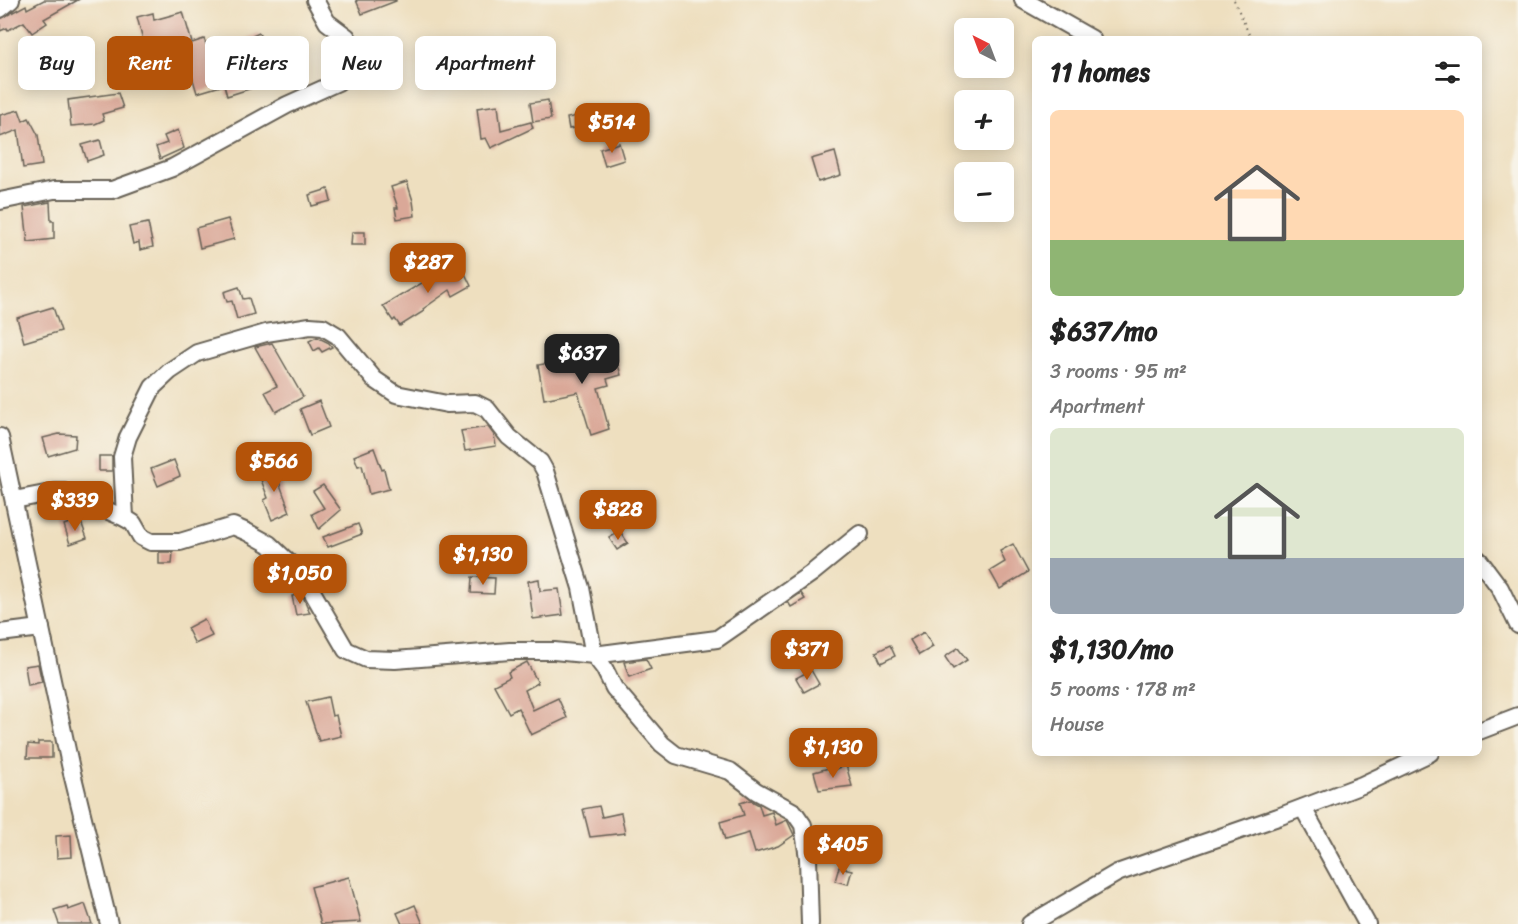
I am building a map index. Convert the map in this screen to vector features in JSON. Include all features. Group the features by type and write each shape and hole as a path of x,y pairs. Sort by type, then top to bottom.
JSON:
{"street":[{"path":"0,9 11,0"},
{"path":"0,201 54,190 112,190 172,168 287,105 338,82 352,69 356,58 347,36 327,22 315,0"},
{"path":"1023,0 1087,36"},
{"path":"125,518 122,457 128,436 153,387 170,371 197,353 266,333 310,326 322,327 338,336 374,379 389,391 447,404 475,403 487,409 509,437 540,462 581,588 594,655 614,688 662,744 676,755 730,771 756,791 795,812 803,825 805,835 810,924"},
{"path":"0,437 71,770 110,924"},
{"path":"14,500 62,490 125,518 133,523 141,537 151,542 180,542 233,526 262,540 303,576 346,650 366,659 438,658 510,651 554,651 594,655 717,639 812,573 860,534"},
{"path":"1482,564 1500,588 1518,625"},
{"path":"0,633 41,628"},
{"path":"1482,730 1518,716"},
{"path":"1030,924 1117,873 1303,808 1362,785 1424,756"},
{"path":"1303,808 1367,924"}],"path":[{"path":"1234,0 1250,36"}],"building":[{"path":"44,0 78,0 44,19 47,23 32,33 24,22 8,30 7,28 0,31 0,19 26,5 27,9"},
{"path":"356,0 396,0 396,1 362,14"},
{"path":"183,12 190,36 142,36 137,17 153,13 154,20"},
{"path":"204,39 205,90 207,90 197,93 193,79 193,43"},
{"path":"225,90 246,90 227,96"},
{"path":"118,93 123,108 102,114 104,120 95,124 71,126 68,100"},
{"path":"548,100 551,119 533,122 530,103"},
{"path":"498,105 501,130 531,122 533,128 491,148 486,138 481,139 477,108"},
{"path":"19,110 23,121 29,118 38,135 42,165 23,168 18,130 0,137 0,115"},
{"path":"588,114 590,125 569,129 567,118"},
{"path":"178,130 184,148 160,159 156,147 167,143 164,136"},
{"path":"100,140 104,155 87,161 82,145"},
{"path":"619,143 624,160 605,166 600,149"},
{"path":"835,152 841,175 818,182 811,159"},
{"path":"407,182 415,216 397,219 395,208 398,208 391,187"},
{"path":"328,189 331,201 312,206 309,195"},
{"path":"50,202 51,221 54,221 54,239 28,242 24,207"},
{"path":"228,219 234,239 200,248 196,228"},
{"path":"148,223 153,247 140,250 139,242 133,244 129,227"},
{"path":"352,232 365,232 365,245 351,245"},
{"path":"459,261 471,286 453,296 450,290 423,309 424,311 400,326 395,319 393,321 383,306"},
{"path":"239,287 243,299 249,298 254,314 237,319 232,301 227,302 224,292"},
{"path":"53,307 61,331 24,342 17,318"},
{"path":"317,337 332,347 322,352 319,348 314,351 309,341"},
{"path":"272,343 303,397 276,412 265,392 277,386 255,347"},
{"path":"597,352 599,359 615,354 621,375 607,379 609,385 598,388 609,429 591,435 578,392 544,399 538,365 555,362 556,369 580,362 579,357"},
{"path":"319,401 329,427 310,435 300,409"},
{"path":"488,427 494,435 496,446 465,451 461,431"},
{"path":"59,434 76,435 75,448 48,456 43,438"},
{"path":"374,448 382,470 384,469 389,489 369,494 362,465 358,466 354,456"},
{"path":"99,456 112,456 112,471 99,471"},
{"path":"174,460 180,476 158,486 151,469"},
{"path":"273,465 290,512 272,520 264,500 268,498 258,472"},
{"path":"323,485 341,510 319,529 312,514 324,508 313,491"},
{"path":"80,519 87,538 70,544 64,525"},
{"path":"358,524 362,534 328,547 323,537"},
{"path":"620,531 628,543 617,550 609,538"},
{"path":"1013,544 1028,572 1000,589 990,571 1005,562 1000,551"},
{"path":"159,552 173,552 172,564 159,564"},
{"path":"472,577 495,578 494,594 471,593"},
{"path":"539,579 540,591 559,589 563,615 533,619 528,581"},
{"path":"801,593 805,599 791,607 788,602"},
{"path":"302,594 310,613 296,615 292,596"},
{"path":"204,619 212,636 195,644 187,628"},
{"path":"924,632 933,647 919,655 910,640"},
{"path":"890,645 895,656 881,663 876,652"},
{"path":"958,648 967,660 953,669 945,657"},
{"path":"646,659 651,669 629,677 624,662"},
{"path":"527,662 538,683 525,690 533,710 558,698 567,718 531,735 518,708 509,713 494,685 510,677 508,672"},
{"path":"38,664 42,682 28,685 25,666"},
{"path":"811,670 819,684 804,692 796,678"},
{"path":"328,697 332,716 336,715 341,736 319,741 306,702"},
{"path":"38,742 52,742 52,758 27,758 28,744 38,745"},
{"path":"846,765 852,786 819,790 814,772 829,768 830,772"},
{"path":"750,800 759,805 762,815 772,812 776,825 787,820 794,835 778,846 755,853 749,833 725,840 720,822 744,815 740,803"},
{"path":"599,806 602,817 621,813 625,833 590,837 583,809"},
{"path":"71,835 72,857 57,858 56,836"},
{"path":"839,867 852,870 848,884 835,881"},
{"path":"349,877 361,922 321,924 311,887"},
{"path":"85,904 92,924 59,924 54,910 67,906 68,910"},
{"path":"415,905 423,924 402,924 397,913"}]}
